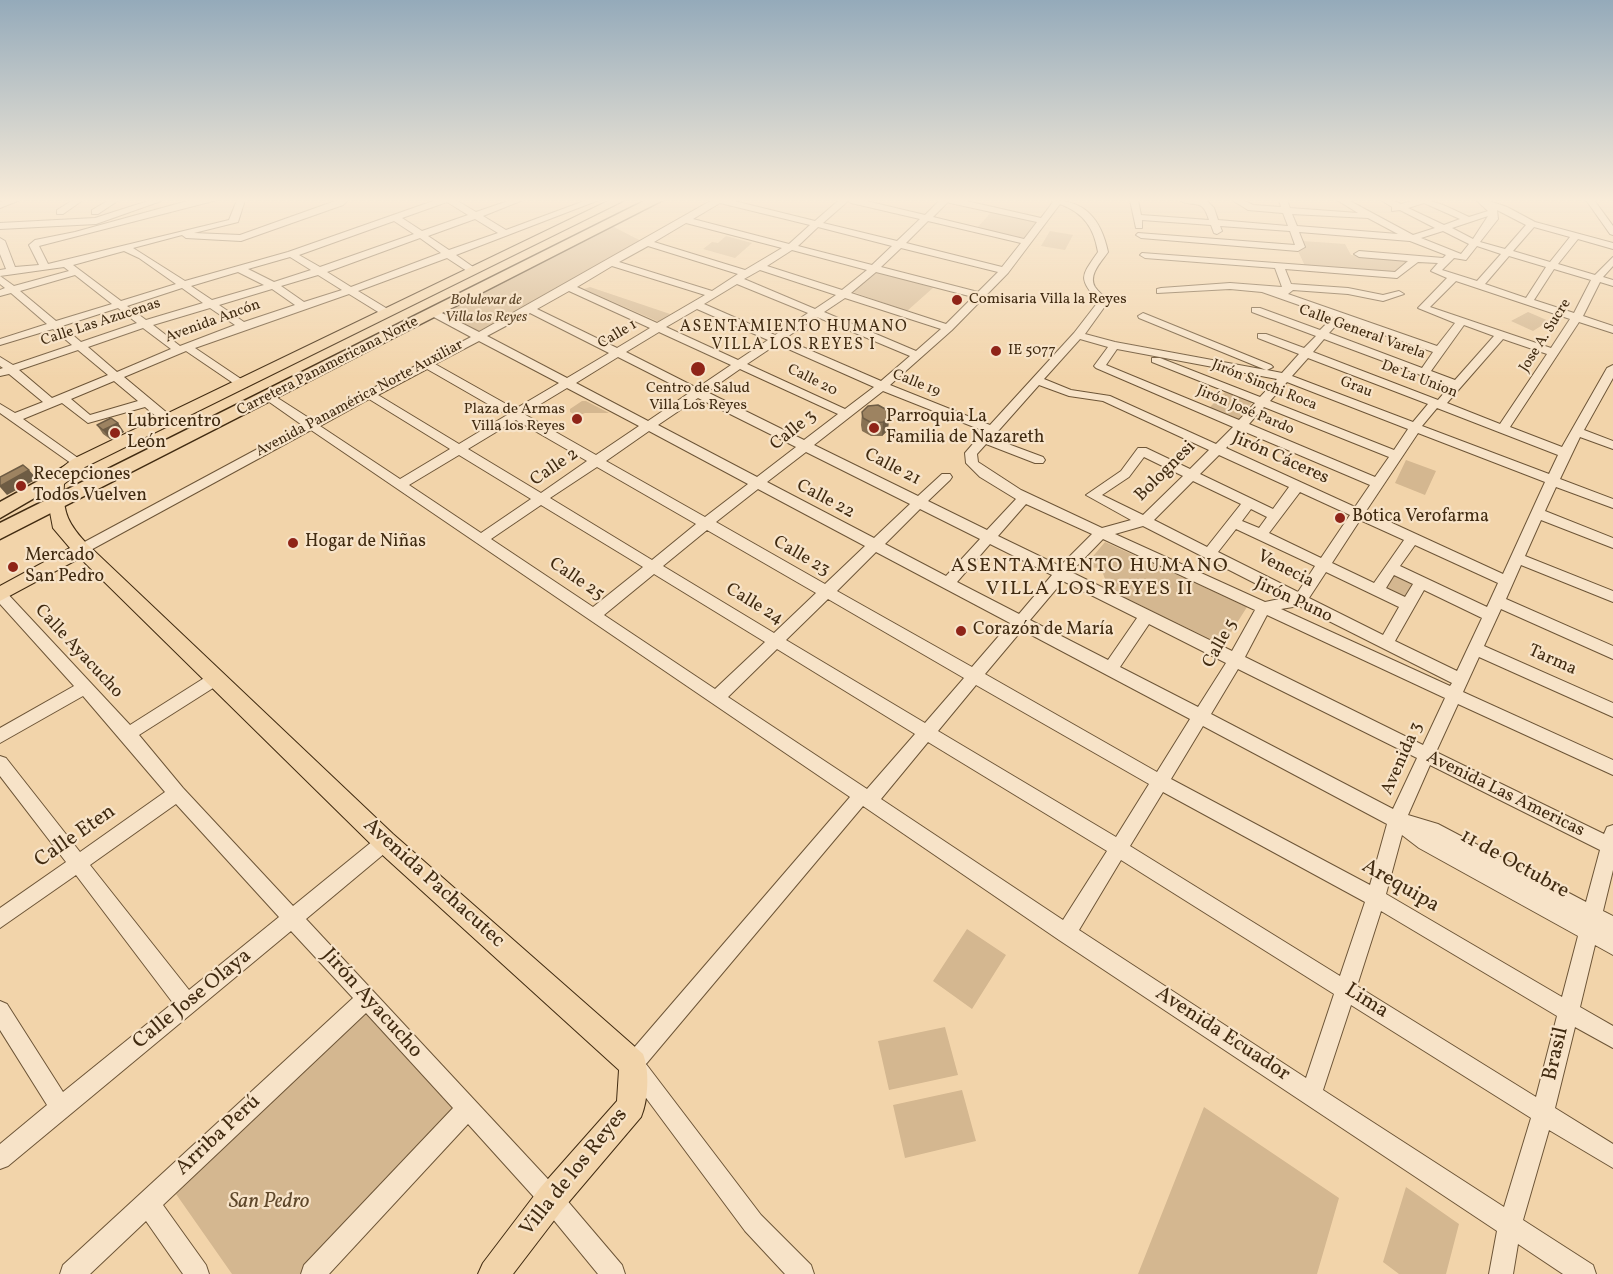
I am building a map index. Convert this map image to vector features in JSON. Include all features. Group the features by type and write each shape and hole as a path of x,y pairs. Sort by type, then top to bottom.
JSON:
{"highway":[{"name":"Carretera Panamericana Norte","path":"0,532 55,500 528,259"},
{"name":"Carretera Panamericana Norte","path":"0,524 269,397 539,259"},
{"path":"0,511 73,467"}],"main road":[{"path":"55,500 56,484 73,467 243,385 492,259"},
{"name":"Avenida Pachacutec","path":"55,500 63,528 215,679 385,842 633,1064"},
{"name":"Avenida Panamérica Norte Auxiliar","path":"0,595 82,549"},
{"name":"Villa de los Reyes","path":"494,1274 551,1198 631,1107 633,1064"}],"street":[{"path":"7,259 11,270"},
{"path":"41,259 45,268"},
{"path":"0,273 66,264 70,259"},
{"path":"147,259 243,326"},
{"path":"0,342 182,285 274,259"},
{"path":"300,259 387,313"},
{"name":"Calle Las Azucenas","path":"5,371 145,324 319,271 336,259"},
{"name":"Avenida Ancón","path":"14,418 183,348 351,290 431,259"},
{"path":"457,259 473,270"},
{"name":"Avenida Panamérica Norte Auxiliar","path":"82,549 169,499 424,363 479,337 616,259"},
{"path":"692,259 742,277 816,313 917,355"},
{"name":"Calle 1","path":"400,485 769,259"},
{"path":"838,259 980,296"},
{"path":"648,426 743,365 844,294 884,259"},
{"path":"972,259 1006,268"},
{"name":"Calle 3","path":"594,615 706,523 882,386 948,328 1013,259"},
{"path":"988,434 1078,335 1103,302 1103,299 1092,290 1087,280 1098,259"},
{"path":"1164,259 1224,261 1398,275 1415,259"},
{"path":"1447,259 1436,272 1613,330"},
{"path":"1478,286 1500,259"},
{"path":"1532,259 1613,283"},
{"path":"1528,302 1557,259"},
{"name":"Jose A. Sucre","path":"1503,429 1577,318 1597,278 1613,260"},
{"path":"610,263 712,294"},
{"path":"66,264 145,324 243,385"},
{"path":"758,266 948,328"},
{"path":"1161,291 1230,286 1288,291 1279,266"},
{"path":"242,270 273,285 302,306"},
{"path":"0,293 76,272"},
{"path":"1453,278 1423,308 1555,353"},
{"path":"0,279 168,420"},
{"name":"Calle 20","path":"569,287 845,413"},
{"path":"1287,287 1348,291 1383,297 1399,294"},
{"path":"1261,288 1440,351"},
{"name":"Calle 19","path":"697,305 779,339 988,434 1039,460"},
{"name":"Calle 21","path":"530,309 1235,661"},
{"name":"Calle General Varela","path":"1256,310 1458,385"},
{"name":"Calle 22","path":"434,313 1200,717"},
{"path":"1143,316 1271,368 1285,377"},
{"name":"Bolognesi","path":"1101,533 1145,521 1241,426 1339,316"},
{"path":"1424,372 1462,321"},
{"path":"1300,600 1416,426 1458,385 1501,334"},
{"name":"Grau","path":"1078,335 1117,345 1285,377 1613,504"},
{"name":"De La Union","path":"1262,336 1565,453"},
{"name":"Jirón José Pardo","path":"1117,345 1100,366 1149,371 1241,426 1377,483"},
{"name":"Jirón Sinchi Roca","path":"1117,345 1149,371 1263,402 1396,455"},
{"path":"0,360 5,371 88,419 148,402"},
{"name":"Calle 23","path":"424,363 1160,782"},
{"name":"Avenida 3","path":"1311,1094 1376,898 1397,820 1565,453 1577,432 1607,392 1613,368"},
{"name":"Jirón Cáceres","path":"1036,380 1069,393 1106,398 1506,581"},
{"name":"Calle 24","path":"368,394 1119,849"},
{"name":"Calle 25","path":"269,397 865,797"},
{"path":"0,408 73,467"},
{"name":"Calle 2","path":"481,539 648,426"},
{"path":"1577,432 1613,445"},
{"name":"Jirón Puno","path":"988,434 970,453 972,463 980,471 1025,497 1453,697 1613,768"},
{"name":"Venecia","path":"1191,476 1142,451 1125,474 1092,495 1460,681"},
{"path":"1191,476 1275,515"},
{"path":"716,698 946,477"},
{"path":"1261,534 1298,486"},
{"path":"0,506 27,494"},
{"path":"947,584 1025,497"},
{"path":"1209,554 1249,503"},
{"path":"1537,513 1613,543"},
{"path":"1234,522 1408,605"},
{"path":"633,1064 865,797 927,732 1061,574 1101,533"},
{"path":"1377,590 1412,538"},
{"path":"1517,558 1613,597"},
{"path":"1393,569 1421,582 1613,653"},
{"path":"1386,643 1421,582"},
{"name":"Calle Ayacucho","path":"0,595 128,734"},
{"name":"Calle 5","path":"1066,933 1235,661 1263,608 1300,600"},
{"path":"1110,669 1146,616"},
{"name":"Tarma","path":"1475,648 1613,710"},
{"name":"Avenida Las Americas","path":"1235,661 1425,757 1612,842"},
{"path":"128,734 215,679"},
{"path":"0,736 85,687"},
{"name":"11 de Octubre","path":"1200,717 1397,820 1425,842 1590,923 1613,945"},
{"name":"Jirón Ayacucho","path":"128,734 177,793 551,1198 613,1274"},
{"path":"0,763 76,864 187,1004"},
{"name":"Arequipa","path":"1160,782 1376,898 1613,1038"},
{"name":"Calle Eten","path":"0,919 177,793"},
{"name":"Avenida Ecuador","path":"865,797 1066,933 1584,1274"},
{"name":"Calle Jose Olaya","path":"0,1158 385,842"},
{"name":"Brasil","path":"1501,1274 1510,1225 1543,1113 1567,1011 1612,842"},
{"name":"Lima","path":"1119,849 1613,1157"},
{"name":"11 de Octubre","path":"1590,923 1613,926"},
{"name":"Arriba Perú","path":"72,1274 367,999"},
{"path":"0,1011 61,1108"},
{"name":"Avenida Pachacutec","path":"633,1064 753,1223 802,1274"},
{"path":"313,1274 467,1109"},
{"path":"147,1203 197,1274"}],"green space":[{"name":"Bolulevar de Villa los Reyes","path":"546,259 611,259 478,333 440,313"},
{"path":"1302,259 1410,259 1396,273 1305,266"},
{"path":"876,271 934,287 907,311 850,291"},
{"path":"590,287 670,314 659,322 584,289"},
{"path":"1528,312 1549,321 1533,331 1511,321"},
{"path":"1228,389 1254,400 1236,422 1208,409"},
{"path":"582,401 609,413 585,413 577,416 570,412 570,409"},
{"path":"1406,460 1436,471 1425,495 1395,483"},
{"path":"1105,542 1247,607 1223,645 1109,590 1101,568 1084,567"},
{"path":"1394,570 1417,580 1405,599 1383,589"},
{"path":"967,929 1006,955 972,1009 933,981"},
{"name":"San Pedro","path":"365,1012 452,1108 300,1274 232,1274 176,1194"},
{"path":"945,1027 958,1075 889,1090 878,1041"},
{"path":"962,1090 976,1141 905,1158 893,1105"},
{"path":"1204,1107 1339,1198 1317,1274 1138,1274"},
{"path":"1406,1187 1459,1224 1446,1274 1399,1274 1383,1262"}],"building":[{"path":"878,405 887,410 889,417 883,422 872,423 863,418 862,412 868,406"},
{"path":"111,418 118,423 103,430 97,425"},
{"path":"23,465 29,470 0,486 0,477"}],"place":[{"name":"Comisaria Villa la Reyes","path":"957,300"},
{"name":"IE 5077","path":"996,351"},
{"name":"Centro de Salud Villa Los Reyes","path":"698,369"},
{"name":"Plaza de Armas Villa los Reyes","path":"577,419"},
{"name":"Parroquia La Familia de Nazareth","path":"874,428"},
{"name":"Lubricentro León","path":"115,433"},
{"name":"Recepciones Todos Vuelven","path":"21,486"},
{"name":"Botica Verofarma","path":"1340,518"},
{"name":"Hogar de Niñas","path":"293,543"},
{"name":"Mercado San Pedro","path":"13,567"},
{"name":"Corazón de María","path":"961,631"}],"district":[{"name":"ASENTAMIENTO HUMANO VILLA LOS REYES I","path":"794,337"},
{"name":"ASENTAMIENTO HUMANO VILLA LOS REYES II","path":"1090,578"}]}
